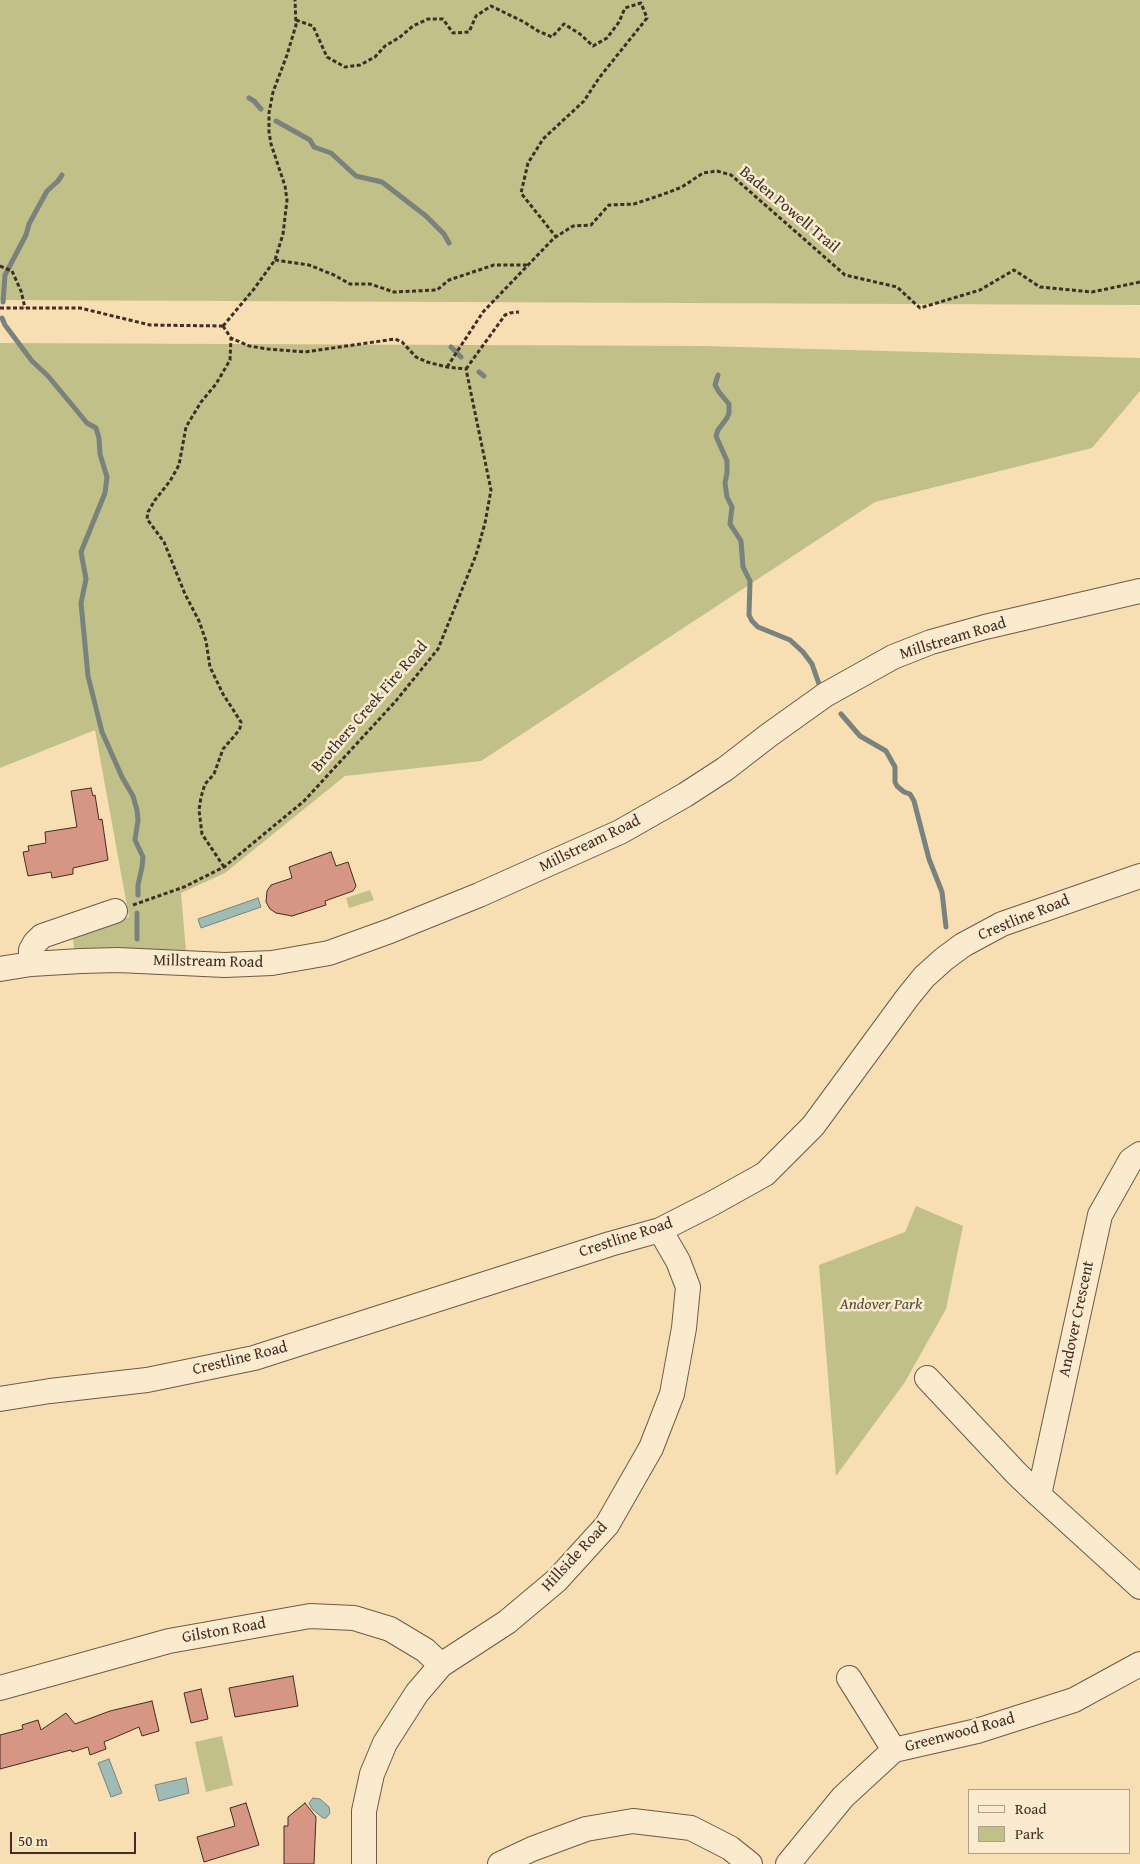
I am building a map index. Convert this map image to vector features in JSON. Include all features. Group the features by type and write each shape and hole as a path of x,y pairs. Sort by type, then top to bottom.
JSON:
{"street":[{"name":"Millstream Road","path":"0,970 31,964 81,960 247,964 279,962 329,953 479,895 620,832 701,784 825,695 893,657 931,642 985,627 1140,591"},
{"name":"Crestline Road","path":"0,1399 50,1391 147,1380 254,1358 610,1244 660,1230 764,1174 813,1126 924,977 963,944 1002,924 1140,876"},
{"path":"31,964 31,950 34,943 42,936 115,910"},
{"name":"Andover Crescent","path":"1039,1494 1100,1215 1131,1160 1140,1154"},
{"name":"Hillside Road","path":"364,1864 364,1811 372,1774 386,1743 417,1693 441,1665 507,1622 558,1580 607,1525 652,1448 672,1394 684,1328 688,1287 678,1261 660,1230"},
{"path":"927,1378 1017,1474 1140,1587"},
{"name":"Gilston Road","path":"0,1688 169,1641 310,1616 354,1618 390,1629 425,1650 441,1665"},
{"name":"Greenwood Road","path":"788,1864 843,1797 894,1750 977,1731 1074,1700 1140,1664"},
{"path":"849,1678 894,1750"},
{"path":"500,1864 532,1849 586,1829 633,1821 692,1828 730,1848 750,1864"}],"path":[{"path":"223,326 275,260 283,234 287,200 285,186 275,159 269,132 269,113 273,92 288,55 296,20 295,0"},
{"path":"296,20 313,26 326,57 345,67 360,66 375,57 385,46 413,26 428,18 443,18 453,33 469,32 476,16 491,6 524,22 538,32 552,37 564,24 594,46 607,38 619,22 625,8 641,3 647,18 599,78 584,101 543,138 528,163 521,193 556,237"},
{"name":"Baden Powell Trail","path":"447,367 453,361 483,312 556,237 572,226 590,225 609,205 634,204 682,187 703,172 717,171 731,175 845,275 897,287 920,308 980,290 1014,270 1040,287 1092,292 1140,282"},
{"path":"275,260 309,265 350,284 370,284 394,292 437,290 449,280 494,265 528,265"},
{"path":"1,266 12,271 25,308"},
{"path":"0,308 80,308 150,325 223,326"},
{"path":"230,338 249,346 305,352 395,339 402,342 416,357 447,367 466,369 505,315 510,312 519,312"},
{"path":"223,326 230,338 230,360 216,384 201,402 186,428 179,465 170,481 154,500 147,519 164,542 185,594 199,621 206,641 210,667 223,694 241,722 240,728 223,749 214,774 205,784 199,810 202,834 224,867"},
{"name":"Brothers Creek Fire Road","path":"115,910 184,888 224,867 304,801 395,702 438,649 476,555 485,523 491,490 466,369"}],"green space":[{"path":"0,0 1140,0 1140,305 0,300"},
{"path":"0,343 704,346 1140,358 1140,391 1092,448 875,502 481,761 345,776 225,873 181,893 186,951 74,950 73,938 129,917 95,730 0,768"},
{"path":"370,890 374,900 349,908 346,898"},
{"name":"Andover Park","path":"916,1206 963,1226 946,1309 905,1382 836,1476 819,1265 905,1232"},
{"path":"222,1736 233,1785 206,1792 195,1742"}],"water":[{"path":"258,898 261,907 201,928 198,919"},
{"path":"109,1759 122,1793 111,1797 98,1763"},
{"path":"186,1778 189,1793 159,1801 155,1785"},
{"path":"313,1798 320,1799 329,1807 330,1813 326,1818 323,1818 312,1809 309,1803"}],"building":[{"path":"91,788 93,796 95,795 99,820 102,819 108,860 73,868 73,874 52,878 51,872 28,876 23,852 29,851 28,846 46,843 45,832 77,827 71,791"},
{"path":"331,852 336,866 348,862 356,886 353,891 325,901 326,905 292,916 276,913 270,909 266,902 267,891 271,885 292,878 289,867"},
{"path":"293,1676 298,1706 235,1717 229,1688"},
{"path":"201,1689 208,1719 191,1723 184,1693"},
{"path":"152,1701 159,1731 142,1736 139,1727 104,1742 106,1749 90,1755 88,1747 0,1769 0,1735 23,1729 22,1725 38,1720 41,1730 66,1713 75,1724 110,1711"},
{"path":"246,1803 259,1845 204,1862 197,1837 235,1826 230,1808"},
{"path":"305,1803 316,1817 314,1864 284,1864 284,1826 288,1826 288,1817"}],"waterway":[{"path":"249,98 261,109"},
{"path":"276,121 310,140 314,147 331,153 356,176 382,182 426,216 444,234 449,243"},
{"path":"3,302 5,275 47,191 62,175"},
{"path":"2,318 5,325 32,361 48,376 87,423 96,428 99,438 100,454 107,477 105,493 81,552 86,579 81,603 88,676 102,732 122,777 133,796 137,810 138,820 135,840 143,857 138,895"},
{"path":"451,347 461,357"},
{"path":"479,372 484,376"},
{"path":"718,375 715,385 729,404 729,413 716,436 727,461 725,483 727,497 732,507 730,524 741,541 743,567 750,581 749,615 758,627 790,640 803,652 812,664 819,684"},
{"path":"841,714 860,736 886,751 895,767 895,782 897,786 910,794 914,801 929,859 942,892 946,927"},
{"path":"137,913 137,939"}]}
